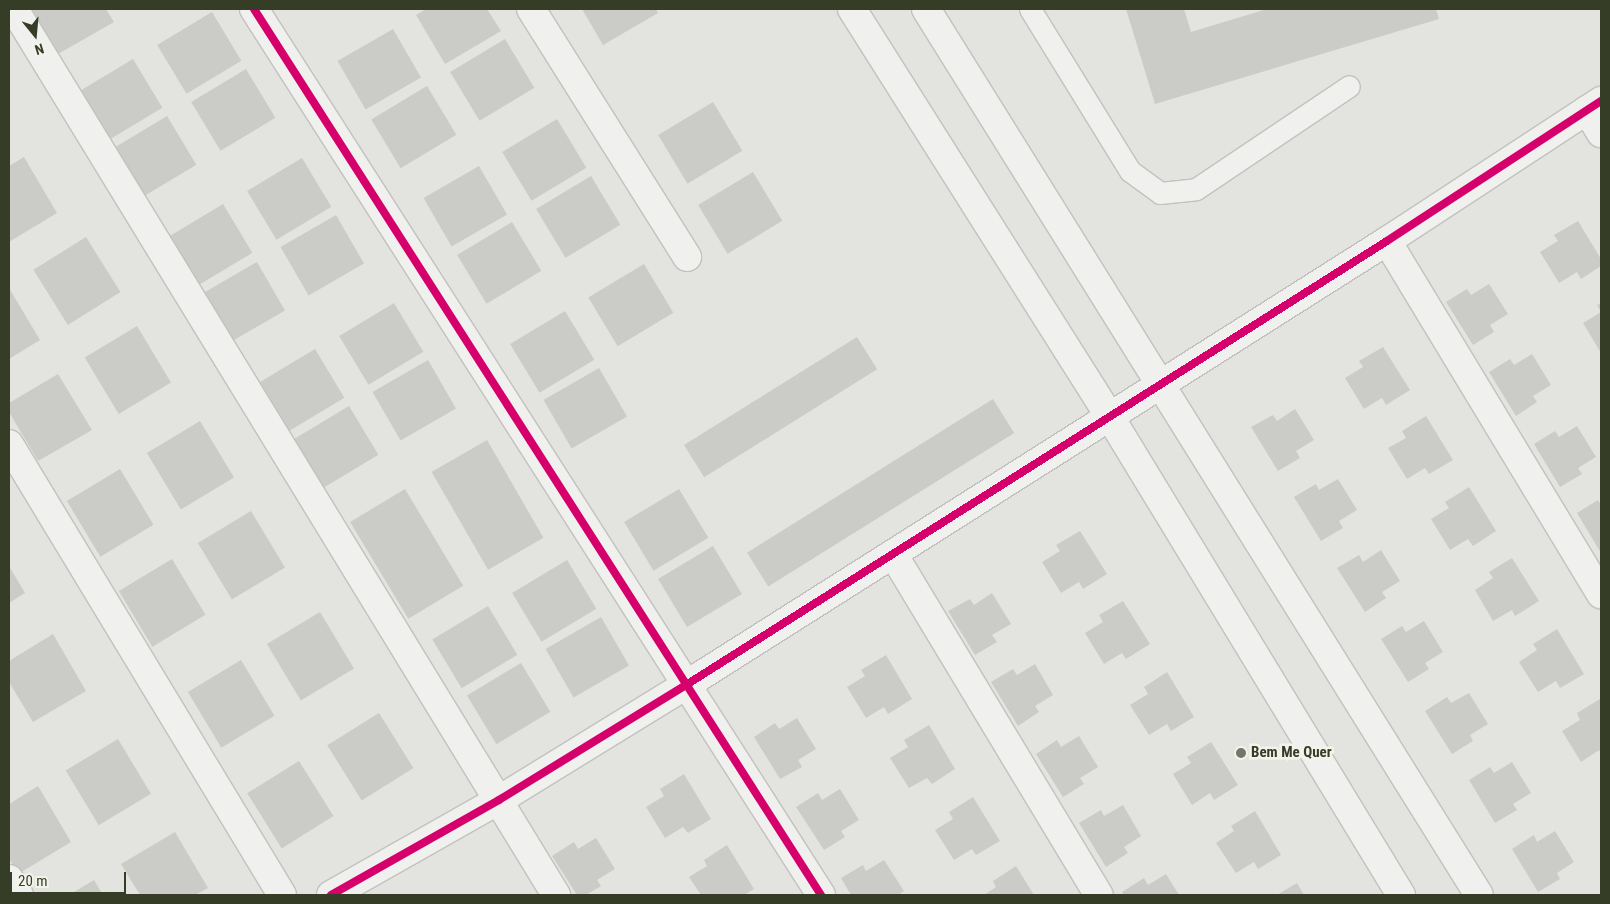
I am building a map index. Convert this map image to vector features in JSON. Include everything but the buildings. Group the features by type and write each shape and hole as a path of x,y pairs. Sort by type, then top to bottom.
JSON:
{"street":[{"path":"14,9 556,895"},
{"path":"254,9 821,895"},
{"path":"532,9 686,257"},
{"path":"852,9 1110,418 1401,895"},
{"path":"926,9 1479,895"},
{"path":"331,895 499,800 686,685 1388,241 1594,106 1601,133"},
{"path":"1388,241 1601,594"},
{"path":"9,444 282,895"},
{"path":"894,554 1099,895"},
{"path":"9,879 19,895"}],"lane":[{"path":"1030,9 1130,171 1160,193 1196,189 1349,86"}],"cycle path":[{"path":"254,9 821,895"},
{"path":"331,895 499,800 686,685 1387,241 1601,101"}],"place":[{"name":"Bem Me Quer","path":"1241,753"}]}
